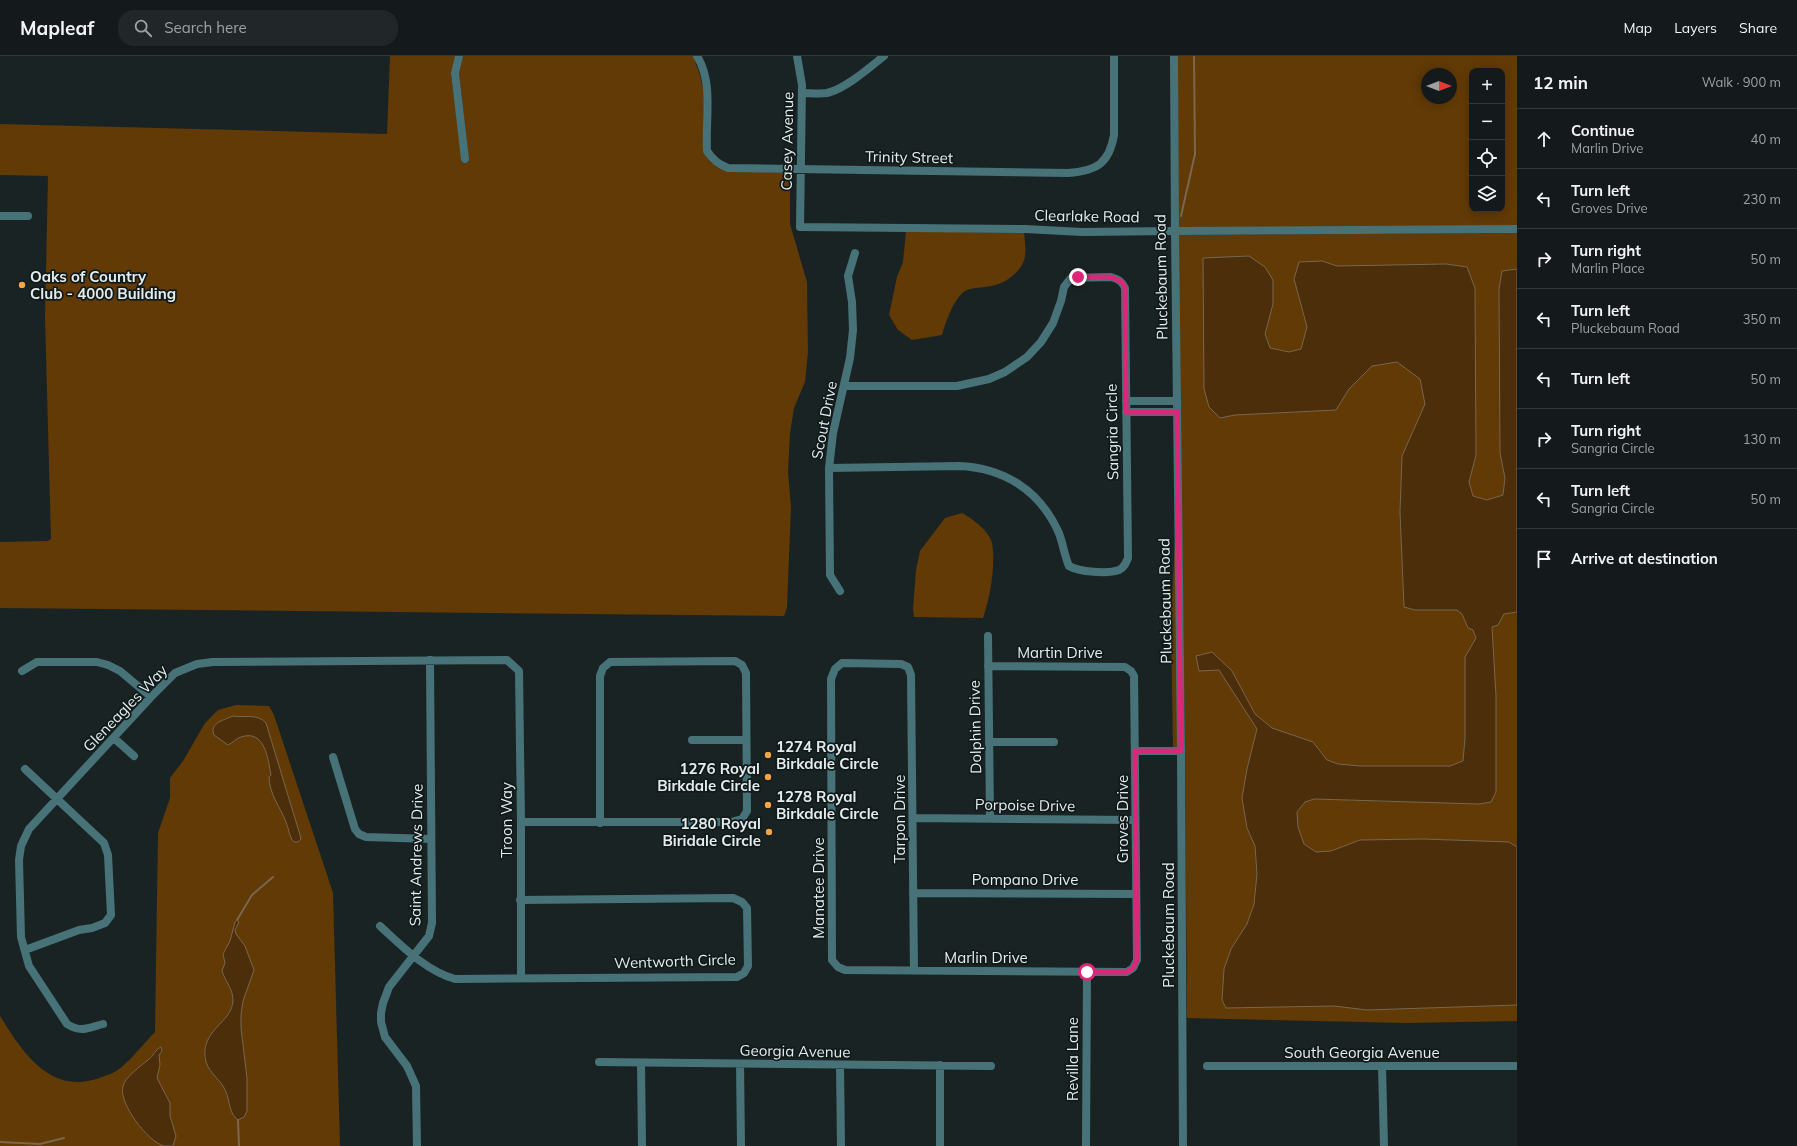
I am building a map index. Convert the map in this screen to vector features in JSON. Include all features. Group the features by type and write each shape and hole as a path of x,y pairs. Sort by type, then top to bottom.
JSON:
{"street":[{"path":"459,56 455,73 465,159"},
{"name":"Trinity Street","path":"697,56 704,74 707,94 707,151 712,159 719,164 736,169 1068,173 1087,171 1098,166 1106,159 1112,148 1114,135 1114,56"},
{"name":"Casey Avenue","path":"797,56 802,94 800,227"},
{"path":"802,94 826,93 834,90 853,79 884,56"},
{"name":"Pluckebaum Road","path":"1174,56 1181,751 1183,1146"},
{"path":"0,216 28,216"},
{"name":"Clearlake Road","path":"800,227 1025,229 1082,232 1517,229"},
{"name":"Scout Drive","path":"840,591 830,575 829,468 833,433 845,386 850,358 852,302 848,276 855,253"},
{"name":"Sangria Circle","path":"829,468 959,466 976,467 996,472 1015,481 1036,498 1049,515 1059,532 1069,566 1080,571 1115,571 1126,564 1128,558 1125,288 1122,282 1111,277 1071,278 1068,281 1053,323 1041,342 1026,357 1006,372 989,380 957,386 845,386"},
{"path":"1126,401 1177,401"},
{"path":"1126,412 1177,412"},
{"name":"Dolphin Drive","path":"988,636 990,818"},
{"name":"Saint Andrews Drive","path":"417,1146 416,1086 407,1066 389,1045 381,1022 383,1003 387,991 429,936 432,923 430,660"},
{"name":"Gleneagles Way","path":"103,1024 83,1030 74,1028 67,1024 30,966 21,937 19,860 21,846 29,829 175,673 196,664 213,662 507,660 513,664"},
{"path":"521,822 600,823 731,822 742,818 747,811 746,673 742,665 735,660 610,662 603,668 600,676 600,823"},
{"path":"22,671 37,662 97,662 108,665 120,671 151,697"},
{"name":"Manatee Drive","path":"838,967 832,960 831,679 835,669 842,663 901,664 908,668"},
{"name":"Troon Way","path":"513,664 518,671 521,822 521,978"},
{"name":"Martin Drive","path":"988,666 1125,666 1131,671"},
{"name":"Tarpon Drive","path":"908,668 911,675 914,818 914,971"},
{"name":"Groves Drive","path":"1131,671 1134,676 1137,960 1133,968"},
{"path":"114,738 134,756"},
{"path":"692,740 746,740"},
{"path":"989,742 1054,742"},
{"path":"1135,751 1181,751"},
{"path":"333,757 355,829 360,834 366,837 431,839"},
{"path":"25,769 104,843 108,855 111,915 105,922 92,928 79,930 25,950"},
{"name":"Porpoise Drive","path":"914,818 1135,820"},
{"name":"Pompano Drive","path":"913,893 1136,894"},
{"name":"Wentworth Circle","path":"380,926 413,955 442,975 456,979 737,976 744,973 748,966 747,908 742,902 733,898 520,900"},
{"name":"Marlin Drive","path":"838,967 845,970 1087,972 1127,972 1133,968"},
{"name":"Revilla Lane","path":"1086,1146 1087,972"},
{"name":"Georgia Avenue","path":"599,1062 641,1064 991,1066"},
{"path":"641,1064 642,1146"},
{"path":"740,1064 741,1146"},
{"path":"840,1065 841,1146"},
{"path":"940,1065 940,1146"},
{"name":"South Georgia Avenue","path":"1207,1066 1517,1066"},
{"path":"1382,1066 1384,1146"}],"shaded area":[{"path":"390,56 455,56 451,73 462,163 469,162 459,73 463,56 693,56 700,75 704,94 704,152 709,161 717,167 727,171 790,173 790,224 807,282 808,352 805,382 794,408 790,433 788,472 791,507 787,608 784,616 0,608 0,542 48,541 51,539 45,318 48,176 0,175 0,124 387,134"},
{"path":"1178,56 1517,56 1517,226 1178,228"},
{"path":"906,231 1024,233 1025,256 1023,263 1014,275 1005,281 988,287 970,289 962,293 954,303 942,335 912,340 898,330 889,315 897,277 903,262"},
{"path":"1517,233 1517,269 1502,272 1499,289 1500,453 1505,478 1503,495 1487,500 1473,496 1469,482 1476,455 1475,288 1467,267 1446,264 1337,266 1322,261 1294,279 1307,327 1301,349 1289,352 1270,348 1265,334 1273,304 1249,256 1203,258 1220,418 1235,415 1336,410 1349,389 1372,366 1397,362 1421,379 1425,404 1402,456 1400,512 1404,606 1415,610 1457,609 1462,614 1468,628 1473,629 1476,638 1465,658 1465,738 1463,761 1450,766 1360,766 1338,764 1327,760 1313,742 1272,728 1255,714 1243,691 1219,670 1257,729 1247,769 1242,798 1247,828 1255,846 1257,874 1254,904 1247,924 1231,949 1224,969 1222,1000 1234,1008 1334,1006 1367,1010 1517,1005 1517,1021 1407,1023 1187,1018 1178,235"},
{"path":"1249,256 1265,267 1273,280 1273,304 1265,334 1270,348 1289,352 1301,349 1307,327 1294,279 1299,262 1322,261 1337,266 1446,264 1467,267 1475,288 1476,455 1469,482 1473,496 1487,500 1503,495 1505,478 1500,453 1499,289 1502,271 1517,269 1517,612 1504,614 1498,625 1492,627 1496,696 1496,792 1491,802 1479,804 1314,799 1305,802 1297,812 1298,827 1304,844 1316,852 1331,851 1360,840 1423,839 1509,842 1517,847 1517,1005 1367,1010 1334,1006 1226,1008 1222,1000 1224,969 1231,949 1247,924 1254,904 1257,874 1255,846 1247,828 1242,798 1247,769 1257,729 1219,670 1199,671 1196,656 1212,652 1232,671 1255,714 1272,728 1313,742 1327,760 1338,764 1360,766 1450,766 1463,761 1465,738 1465,657 1476,638 1473,630 1468,628 1462,614 1457,610 1415,610 1404,607 1400,512 1402,456 1425,404 1420,379 1397,362 1372,366 1349,389 1336,410 1235,415 1220,418 1209,407 1204,389 1203,258"},
{"path":"962,513 976,522 988,534 992,543 992,581 983,618 914,617 913,609 916,570 920,551 945,518"},
{"path":"1175,540 1178,748 1173,748 1171,619"},
{"path":"1517,612 1517,847 1509,842 1360,840 1331,851 1316,852 1304,844 1298,827 1297,812 1305,802 1314,799 1402,802 1496,792 1496,696 1492,627 1498,625 1504,614"},
{"path":"236,705 269,706 274,715 333,893 340,1146 0,1146 0,1016 18,1044 40,1068 53,1076 68,1081 84,1082 114,1072 131,1059 155,1032 158,833 170,798 170,778 183,761 205,723 218,710"},
{"path":"233,716 255,717 266,723 300,835 301,839 298,842 294,842 291,838 286,822 271,789 269,777 271,775 267,754 260,741 255,737 249,736 239,738 228,745 214,735 213,731 218,722"},
{"path":"237,920 239,922 235,930 236,934 245,946 254,970 243,1001 241,1015 241,1028 247,1078 247,1111 244,1117 238,1120 231,1111 222,1084 210,1070 206,1062 205,1051 211,1034 228,1015 232,1008 232,992 222,971 225,963 223,954 230,941 235,922"},
{"path":"161,1047 162,1051 159,1055 160,1065 157,1078 170,1103 170,1116 176,1136 173,1146 164,1146 157,1143 143,1130 125,1102 123,1093 123,1086 126,1079"}],"waterway":[{"path":"1181,216 1195,154 1194,56"},
{"path":"237,920 252,895 273,877"},
{"path":"238,1120 239,1146"},
{"path":"0,1142 40,1144 64,1138"}],"place":[{"name":"Oaks of Country Club - 4000 Building","path":"22,285"},
{"name":"1274 Royal Birkdale Circle","path":"768,755"},
{"name":"1276 Royal Birkdale Circle","path":"768,777"},
{"name":"1278 Royal Birkdale Circle","path":"768,805"},
{"name":"1280 Royal Biridale Circle","path":"769,832"}],"route":[{"path":"1078,277 1111,277 1122,282 1125,288 1126,412 1177,412 1181,751 1135,751 1137,960 1133,968 1127,972 1087,972"}]}
